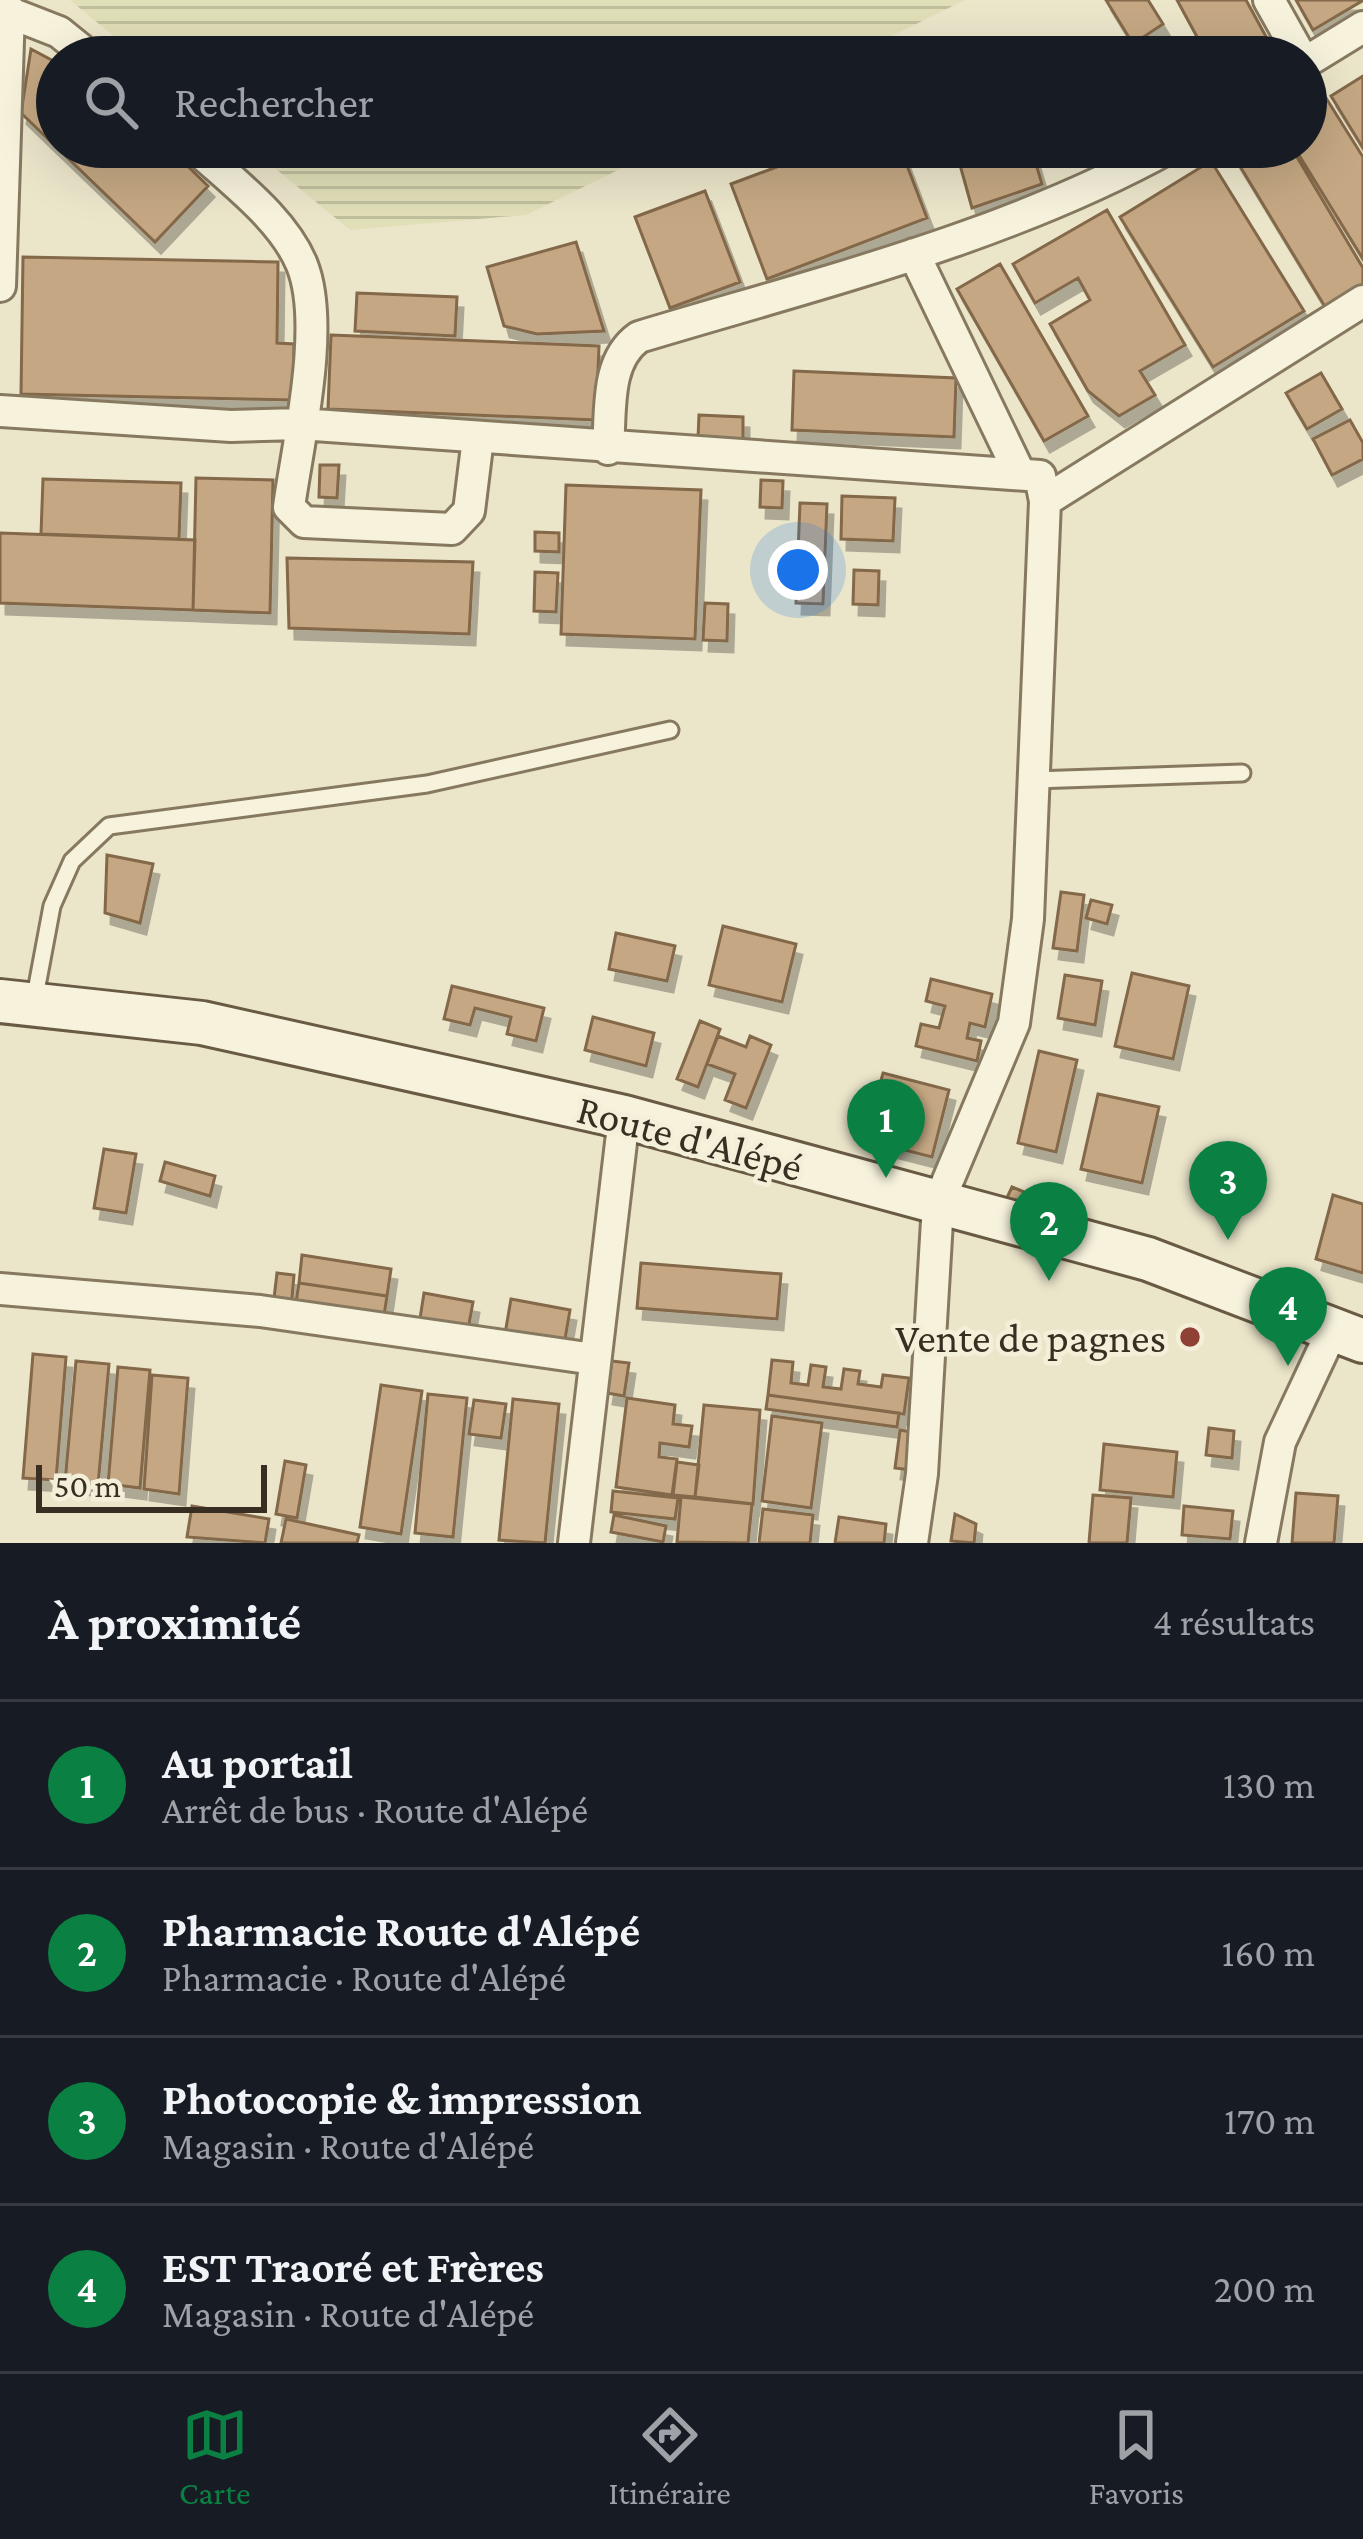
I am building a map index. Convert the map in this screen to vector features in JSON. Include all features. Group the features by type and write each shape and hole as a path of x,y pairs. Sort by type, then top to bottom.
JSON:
{"main road":[{"name":"Route d'Alépé","path":"16,1003 202,1023 624,1117 1148,1259 1348,1335"}],"street":[{"path":"1269,0 1289,36"},
{"path":"0,286 4,9 64,36"},
{"path":"1327,47 1363,27"},
{"path":"217,168 280,229 302,264 311,304 289,507 304,522 452,529 469,511 478,438"},
{"path":"608,449 615,368 624,347 639,337 914,254 1108,182 1133,168"},
{"path":"914,254 1018,472"},
{"path":"1045,501 1363,301"},
{"path":"0,412 231,426 300,424 1040,476 1045,501 1028,919 1014,1023 938,1204 922,1474 912,1543"},
{"path":"574,1543 624,1117"},
{"path":"0,1288 260,1311 594,1358"},
{"path":"1262,1543 1280,1442 1348,1335"}],"lane":[{"path":"16,1003 72,860 109,826 428,784 670,730"},
{"path":"1034,781 1242,773"}],"green space":[{"path":"70,0 965,0 892,36 114,36"},
{"path":"275,168 622,168 526,215 350,230"}],"building":[{"path":"1106,0 1148,0 1163,24 1145,36 1128,36"},
{"path":"1177,0 1246,0 1266,36 1197,36"},
{"path":"1296,0 1361,0 1362,1 1313,30"},
{"path":"31,49 36,52 36,127 21,113"},
{"path":"1363,76 1363,148 1331,96"},
{"path":"1327,100 1363,157 1363,259 1307,168 1327,168"},
{"path":"78,168 190,168 208,186 155,242"},
{"path":"774,168 908,168 927,218 767,279 731,184"},
{"path":"961,168 1037,168 1042,184 972,208"},
{"path":"1200,168 1215,168 1304,311 1213,367 1120,217"},
{"path":"1241,168 1303,168 1363,268 1363,295 1330,315"},
{"path":"705,191 740,282 670,308 635,217"},
{"path":"1107,210 1185,345 1140,371 1155,395 1119,416 1088,391 1050,324 1090,300 1078,278 1035,303 1013,264"},
{"path":"576,242 604,331 537,334 504,326 487,267"},
{"path":"23,257 278,262 277,343 294,344 293,400 21,394"},
{"path":"1000,264 1088,416 1044,441 957,289"},
{"path":"357,293 457,297 455,336 355,331"},
{"path":"331,335 599,346 596,420 328,409"},
{"path":"794,371 956,378 954,437 792,430"},
{"path":"1321,373 1342,409 1307,429 1286,393"},
{"path":"699,415 743,417 743,440 698,438"},
{"path":"1350,420 1363,443 1363,459 1332,475 1313,439"},
{"path":"320,465 339,465 337,498 319,497"},
{"path":"196,478 273,480 270,613 193,610"},
{"path":"43,479 181,483 179,539 41,534"},
{"path":"761,480 783,481 782,508 760,507"},
{"path":"566,485 701,490 695,639 561,634"},
{"path":"842,496 895,498 893,541 841,539"},
{"path":"800,503 827,504 823,604 796,603"},
{"path":"535,532 559,533 559,552 535,551"},
{"path":"0,533 195,540 193,610 0,603"},
{"path":"287,558 473,562 469,634 289,628"},
{"path":"854,570 879,571 878,605 853,604"},
{"path":"535,572 558,573 556,612 534,611"},
{"path":"705,603 728,604 727,641 703,640"},
{"path":"107,855 153,864 140,923 105,913"},
{"path":"1061,892 1084,895 1077,951 1053,948"},
{"path":"1091,900 1112,905 1107,924 1086,918"},
{"path":"723,926 796,944 782,1002 709,985"},
{"path":"616,933 675,946 667,981 609,969"},
{"path":"1132,973 1189,986 1173,1059 1115,1046"},
{"path":"1065,975 1102,981 1095,1025 1058,1018"},
{"path":"931,979 992,994 985,1027 970,1023 967,1038 981,1041 977,1061 916,1046 921,1024 939,1028 945,1006 926,1001"},
{"path":"452,986 544,1008 536,1041 507,1034 511,1017 475,1008 470,1025 444,1019"},
{"path":"593,1017 654,1033 646,1066 585,1050"},
{"path":"700,1021 720,1029 698,1087 677,1079"},
{"path":"718,1036 746,1047 750,1036 771,1045 746,1108 725,1100 735,1074 707,1064"},
{"path":"1039,1051 1077,1060 1056,1152 1018,1143"},
{"path":"883,1073 949,1090 932,1157 865,1140"},
{"path":"1098,1094 1159,1107 1142,1183 1081,1169"},
{"path":"104,1149 136,1154 126,1213 94,1208"},
{"path":"165,1162 215,1176 210,1196 160,1181"},
{"path":"1012,1187 1073,1212 1066,1229 1004,1204"},
{"path":"1333,1195 1363,1204 1363,1273 1316,1259"},
{"path":"302,1255 391,1269 387,1296 299,1283"},
{"path":"641,1263 781,1274 777,1319 637,1308"},
{"path":"277,1273 294,1275 291,1309 273,1307"},
{"path":"299,1283 387,1296 383,1322 295,1309"},
{"path":"424,1293 473,1302 467,1335 419,1325"},
{"path":"511,1299 570,1310 564,1345 505,1334"},
{"path":"33,1354 66,1357 56,1480 23,1478"},
{"path":"772,1360 793,1362 791,1383 808,1385 811,1365 826,1367 823,1387 841,1389 844,1369 860,1371 858,1384 881,1387 883,1375 909,1378 904,1414 768,1395"},
{"path":"76,1361 109,1364 98,1485 65,1482"},
{"path":"612,1361 629,1363 624,1396 607,1393"},
{"path":"118,1367 150,1370 140,1488 108,1484"},
{"path":"152,1375 188,1378 179,1494 144,1489"},
{"path":"381,1385 422,1391 401,1534 360,1527"},
{"path":"428,1394 467,1398 453,1537 415,1533"},
{"path":"768,1395 899,1413 897,1427 766,1409"},
{"path":"627,1398 675,1405 673,1424 692,1426 689,1447 660,1443 659,1457 677,1459 672,1495 616,1487"},
{"path":"513,1399 559,1404 545,1543 499,1540"},
{"path":"474,1400 506,1404 501,1438 469,1434"},
{"path":"704,1405 760,1410 753,1504 695,1497"},
{"path":"772,1416 822,1423 811,1508 762,1501"},
{"path":"1209,1428 1234,1431 1232,1458 1206,1455"},
{"path":"900,1430 916,1433 911,1470 895,1468"},
{"path":"1104,1444 1177,1452 1173,1497 1100,1490"},
{"path":"285,1461 306,1465 297,1518 276,1514"},
{"path":"677,1462 699,1465 695,1497 673,1495"},
{"path":"613,1491 678,1498 675,1519 611,1512"},
{"path":"1296,1493 1338,1496 1334,1543 1292,1543"},
{"path":"1093,1495 1131,1498 1127,1543 1089,1543"},
{"path":"681,1497 752,1504 748,1543 677,1542"},
{"path":"192,1506 269,1519 265,1543 187,1537"},
{"path":"1184,1506 1233,1511 1230,1539 1182,1535"},
{"path":"763,1509 813,1515 810,1543 759,1543"},
{"path":"955,1514 976,1524 974,1543 951,1541"},
{"path":"614,1515 666,1526 663,1542 611,1532"},
{"path":"839,1517 886,1524 884,1543 835,1543"},
{"path":"286,1519 359,1535 357,1543 281,1543"}],"place":[{"name":"Au portail","path":"886,1178"},
{"name":"Photocopie & impression","path":"1228,1240"},
{"name":"Pharmacie Route d'Alépé","path":"1049,1281"},
{"name":"Vente de pagnes","path":"1190,1337"},
{"name":"EST Traoré et Frères","path":"1288,1366"}]}
